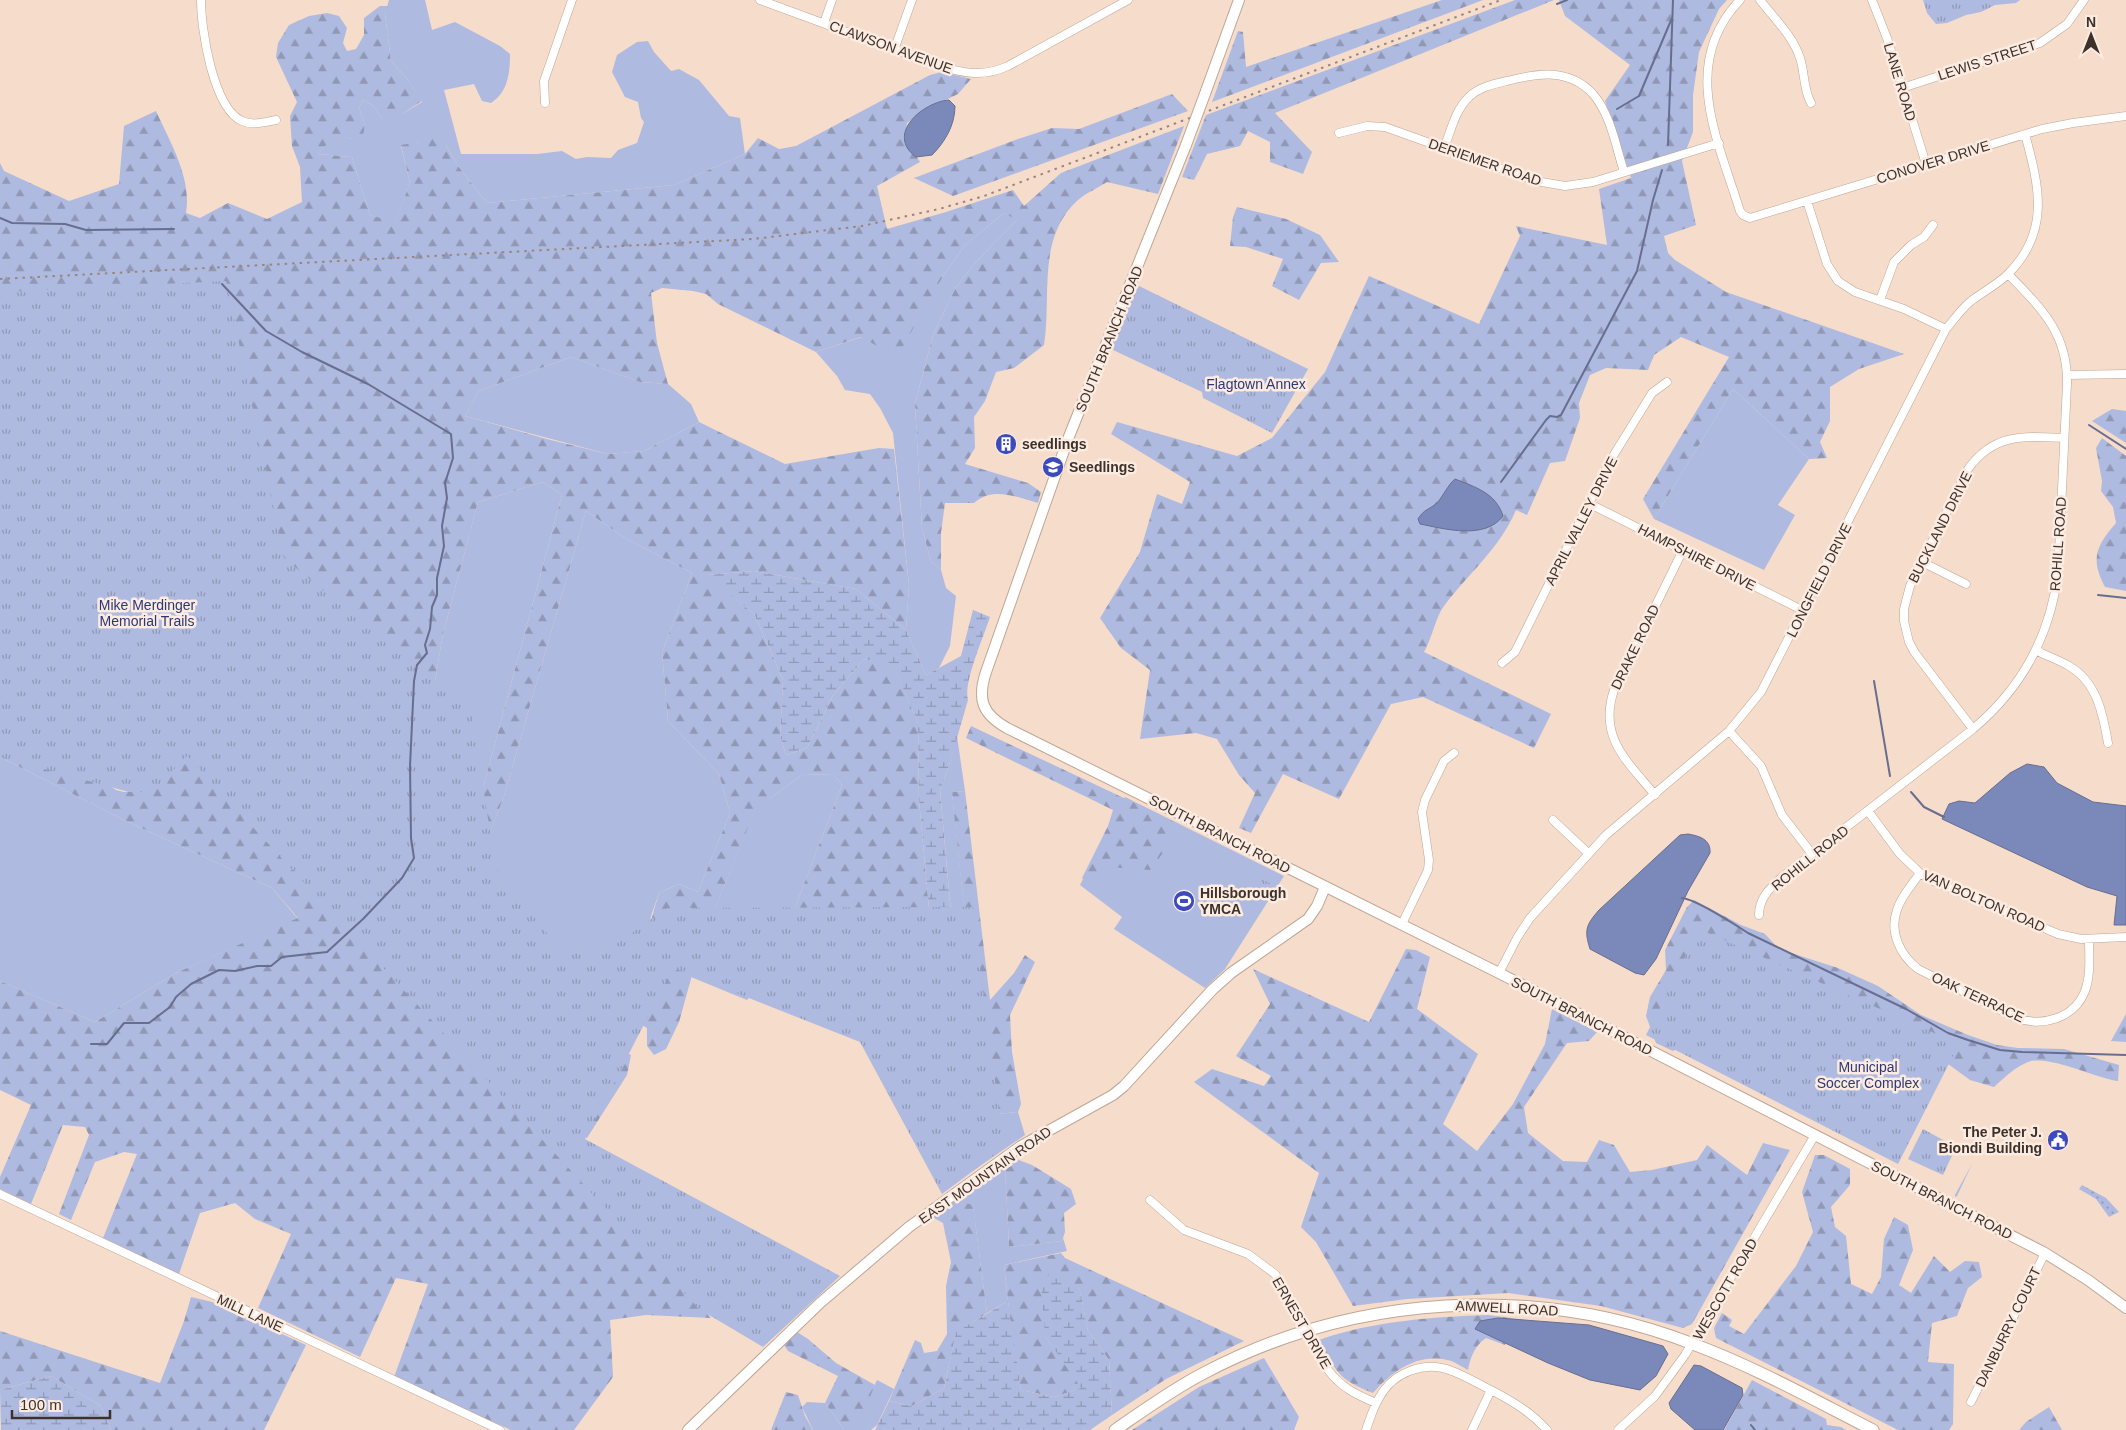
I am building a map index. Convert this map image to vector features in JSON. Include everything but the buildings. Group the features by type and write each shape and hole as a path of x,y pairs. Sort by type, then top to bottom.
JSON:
{"main road":[{"name":"AMWELL ROAD","path":"1115,1430 1204,1373 1261,1347 1308,1331 1362,1316 1415,1308 1456,1305 1509,1306 1568,1311 1612,1319 1693,1344 1737,1362 1873,1430"}],"street":[{"path":"201,0 206,43 219,91 225,105 237,118 244,122 252,124 276,120"},
{"path":"545,103 544,81 572,0"},
{"name":"CLAWSON AVENUE","path":"760,0 956,71 980,74 996,72 1128,0"},
{"path":"824,23 832,0"},
{"path":"894,50 912,0"},
{"name":"SOUTH BRANCH ROAD","path":"1239,0 1186,145 1068,439 986,672 982,688 983,704 991,717 1007,728 1499,973 2045,1253 2088,1280 2126,1308"},
{"path":"1718,143 1707,102 1707,64 1710,50 1720,26 1740,0"},
{"path":"1760,0 1795,47 1802,68 1805,92 1811,103"},
{"name":"LANE ROAD","path":"1872,0 1926,164"},
{"name":"LEWIS STREET","path":"1902,88 2040,43 2067,24 2084,0"},
{"path":"1444,148 1462,104 1479,90 1530,75 1554,74 1574,80 1592,93 1600,103 1608,120 1624,172"},
{"name":"CONOVER DRIVE","path":"1718,143 1743,215 1755,218 2025,134 2073,123 2126,116"},
{"name":"DERIEMER ROAD","path":"1338,134 1355,128 1376,126 1550,185 1578,185 1718,143"},
{"name":"LONGFIELD DRIVE","path":"1499,973 1526,923 1588,853 1606,835 1729,731 1761,692 1946,330 1970,302 2008,274 2030,241 2038,211 2038,183 2025,134"},
{"path":"1808,201 1827,264 1832,273 1845,287 1904,309 1946,330"},
{"path":"1880,300 1894,262 1911,245 1924,237 1933,225"},
{"name":"ROHILL ROAD","path":"1759,915 1759,906 1769,889 1973,730 2010,693 2037,651 2050,615 2056,587 2067,375 2064,352 2055,329 2037,304 2008,274"},
{"path":"2067,375 2126,374"},
{"name":"APRIL VALLEY DRIVE","path":"1502,663 1515,652 1610,461 1652,393 1659,386 1667,382"},
{"name":"BUCKLAND DRIVE","path":"1973,730 1922,664 1909,642 1904,621 1904,609 1910,586 1968,469 1982,453 1991,446 2011,438 2064,438"},
{"name":"HAMPSHIRE DRIVE","path":"1590,504 1804,611"},
{"name":"DRAKE ROAD","path":"1654,795 1616,746 1612,734 1609,711 1614,690 1683,550"},
{"path":"1922,562 1966,584"},
{"path":"2037,651 2070,666 2087,681 2101,708 2108,743"},
{"path":"1729,731 1761,766 1782,815 1812,854"},
{"path":"1402,924 1428,870 1429,853 1422,812 1425,800 1444,761 1454,753"},
{"name":"VAN BOLTON ROAD","path":"1868,811 1900,854 1920,873 1931,880 2058,934 2089,940 2126,937"},
{"path":"1553,820 1588,853"},
{"name":"OAK TERRACE","path":"1920,873 1902,899 1895,919 1896,940 1904,956 1918,968 2016,1018 2027,1021 2050,1021 2072,1010 2085,991 2088,980 2089,940"},
{"name":"EAST MOUNTAIN ROAD","path":"688,1430 820,1303 916,1222 1021,1146 1112,1095 1124,1086 1212,990 1232,972 1308,919 1317,906 1325,887"},
{"name":"WESCOTT ROAD","path":"1622,1429 1655,1396 1693,1344 1815,1135"},
{"name":"MILL LANE","path":"0,1194 500,1430"},
{"name":"ERNEST DRIVE","path":"1150,1200 1184,1230 1240,1250 1263,1264 1281,1282 1328,1370 1340,1385 1376,1403"},
{"name":"DANBURRY COURT","path":"1971,1402 2045,1253"},
{"path":"1366,1430 1380,1396 1402,1374 1421,1367 1441,1368 1452,1371 1491,1390 1522,1408 1547,1430"},
{"path":"1472,1430 1491,1390"}],"green space":[{"path":"389,0 425,0 432,30 455,22 500,46 510,54 507,81 497,99 491,103 482,101 474,84 444,90 461,154 537,154 562,151 576,159 587,157 611,158 618,150 637,143 644,122 641,118 638,102 625,97 612,72 617,55 637,42 648,41 654,52 671,71 679,69 699,80 729,116 740,118 745,154 674,185 487,203 458,166 445,143 419,142 401,146 410,183 395,223 370,215 352,157 318,154 335,134 351,139 365,125 359,108 363,100 371,104 383,119 402,114 422,102 408,80 391,61 385,14"},
{"path":"1442,0 1483,0 1212,102 1238,31 1243,32 1246,67"},
{"path":"1515,0 1554,0 1275,113 1312,152 1303,174 1270,162 1270,142 1248,131 1240,146 1207,154 1194,180 1182,177 1206,115"},
{"path":"1559,0 1727,0 1719,9 1699,52 1693,95 1693,132 1682,161 1696,225 1664,236 1668,253 1675,260 1726,292 1904,354 1859,369 1830,387 1830,421 1820,442 1827,458 1809,459 1733,389 1654,519 1643,499 1729,357 1681,337 1654,355 1648,370 1606,368 1590,375 1579,403 1580,418 1565,461 1550,463 1527,515 1516,510 1493,549 1444,606 1424,652 1551,714 1534,748 1423,697 1391,704 1339,799 1283,774 1251,833 1239,828 1255,793 1239,775 1217,739 1196,733 1140,739 1150,670 1121,648 1100,618 1140,552 1157,494 1182,504 1190,482 1111,434 1117,422 1237,456 1272,438 1325,372 1369,276 1479,324 1520,236 1516,226 1607,245 1599,189 1631,178 1605,101 1630,65 1565,16"},
{"path":"1923,0 2020,0 2016,3 1995,5 1981,12 1966,15 1947,23 1936,24 1927,13"},
{"path":"380,6 388,6 385,14 391,61 408,80 422,101 402,114 397,124 383,119 371,104 363,100 359,108 365,125 363,135 351,139 335,135 318,154 352,157 370,215 395,222 410,183 401,145 419,142 431,131 445,143 458,166 487,203 674,185 745,154 758,138 779,149 796,146 930,75 942,72 971,79 958,94 925,110 907,123 905,138 920,162 877,186 887,229 1013,190 1024,206 1061,173 1184,126 1158,194 1107,182 1081,197 1065,215 1056,232 1048,268 1044,345 1014,368 996,372 985,401 974,417 975,448 965,464 1028,483 1041,492 1038,503 1005,494 997,494 981,498 974,503 945,503 941,533 941,570 931,561 922,529 915,404 933,335 956,287 974,264 1017,220 1004,213 965,245 943,276 897,357 861,337 816,352 718,304 706,294 662,288 651,293 657,343 668,384 640,382 571,357 479,391 465,416 608,454 644,451 699,422 785,464 879,448 894,449 909,585 906,630 856,589 754,571 707,575 754,614 773,656 783,680 780,735 786,755 807,748 833,695 864,659 893,664 918,723 919,800 944,1070 949,1094 932,1084 905,1096 887,1053 825,1024 820,1010 786,996 769,975 842,785 834,775 803,774 772,797 758,803 701,943 679,1022 666,1049 654,1055 647,1046 647,1028 629,1017 622,1029 605,1034 611,1046 631,1055 627,1075 587,1138 579,1134 182,685 204,643 224,587 235,491 239,418 233,382 221,367 201,357 144,350 98,349 51,327 0,318 0,163 4,171 69,201 119,184 124,126 156,111 183,174 187,200 186,213 200,218 228,203 267,219 302,202 300,167 292,146 290,116 297,102 276,57 278,43 289,25 309,16 327,13 339,16 347,28 343,43 347,51 356,49 364,35 364,18","holes":["543,482 562,495 470,836 484,849 504,796 586,511 625,538 692,573 662,652 668,721 719,774 730,813 698,892 679,884 659,893 646,943 643,978 634,994 554,993 512,941 453,855 426,840 428,722 443,634 478,502"]},
{"path":"1172,94 1188,111 953,196 914,178 1018,139 1052,128 1079,129"},
{"path":"1237,207 1286,219 1320,235 1339,262 1321,263 1299,300 1272,286 1283,259 1246,247 1230,246 1233,217"},
{"path":"1004,213 1018,219 974,264 956,287 933,335 915,404 922,529 931,561 941,570 946,588 956,596 950,646 939,668 926,675 906,630 909,585 893,433 880,408 870,394 845,390 837,376 816,352 862,337 943,276 965,245"},
{"name":"Mike Merdinger Memorial Trails","path":"226,281 284,558 471,713 496,868 560,950 612,947 667,908 972,907 1004,1148 942,1194 860,1042 673,968 585,1139 840,1276 763,1347 699,1309 187,756 152,792 129,792 0,757 0,292"},
{"name":"Flagtown Annex","path":"1137,285 1308,369 1272,433 1203,398 1202,392 1111,349"},
{"path":"571,357 640,382 668,384 691,404 699,422 644,451 608,454 465,416 479,391"},
{"path":"1733,389 1809,459 1778,505 1795,515 1764,570 1654,519"},
{"path":"2112,409 2126,411 2126,443 2092,421"},
{"path":"2102,438 2126,456 2126,591 2105,587 2098,568 2097,553 2104,539 2116,523 2113,507 2101,491 2102,481 2096,448"},
{"path":"543,482 562,495 470,836 484,848 504,796 586,511 625,538 692,573 662,652 668,721 719,774 730,813 698,892 679,884 659,893 651,916 644,980 634,994 554,993 512,941 453,855 426,840 428,722 443,634 478,502"},
{"path":"754,571 856,589 906,630 926,675 961,656 973,610 990,617 971,671 967,692 968,700 940,790 967,1095 944,1070 919,800 918,723 893,665 864,659 833,695 807,748 786,755 780,735 783,680 773,656 754,614 706,575"},
{"path":"177,713 711,1318 646,1315 610,1320 613,1377 574,1430 511,1430 394,1377 428,1284 396,1278 360,1357 258,1308 291,1234 255,1219 235,1203 200,1213 179,1274 103,1238 137,1154 124,1152 95,1162 71,1220 59,1214 89,1135 85,1127 63,1125 31,1204 0,1189 0,1177 31,1105 0,1090 0,981 95,1022 176,973 298,918 272,888 128,822 0,757","holes":["61,753 138,791 124,792 116,790"]},
{"path":"971,726 1179,824 1181,829 1150,870 1109,867 1089,886 1082,878 1108,826 1113,810 966,738"},
{"path":"957,736 965,791 952,792 986,1115 1018,1112 1025,1135 974,1170 940,790"},
{"path":"0,757 128,822 272,888 298,919 176,973 95,1022 0,981"},
{"path":"803,774 834,775 842,785 769,975 747,1000 691,977 701,943 758,802 772,797"},
{"path":"965,791 990,1000 1014,973 1025,955 1035,962 1010,1015 1012,1052 1021,1104 1018,1112 986,1115 952,792"},
{"name":"Hillsborough YMCA","path":"1125,797 1284,876 1225,969 1205,988 1114,929 1122,917 1080,885"},
{"path":"1252,875 1272,884 1268,890 1249,900 1241,895"},
{"path":"1694,900 1741,925 1765,934 1779,949 1838,968 1878,986 1921,1015 1997,1045 2018,1048 2064,1049 2119,1065 2118,1081 2059,1064 2036,1060 2019,1067 1994,1087 1970,1080 1944,1061 1680,1047 1673,1051 1656,1043 1646,1016 1650,997 1666,970 1665,950 1687,907"},
{"name":"Municipal Soccer Complex","path":"1699,929 1959,1044 1898,1164 1646,1035"},
{"path":"1406,949 1416,950 1430,957 1417,1009 1478,1054 1443,1124 1477,1151 1513,1104 1545,1044 1552,1009 1597,1032 1589,1041 1567,1043 1524,1107 1528,1133 1563,1161 1587,1162 1599,1140 1614,1145 1630,1172 1652,1170 1697,1160 1707,1145 1747,1175 1763,1143 1790,1150 1692,1324 1683,1328 1601,1306 1508,1293 1407,1299 1353,1306 1316,1242 1301,1227 1319,1173 1194,1082 1212,1069 1264,1086 1271,1076 1236,1056 1270,1004 1253,969 1369,1022"},
{"path":"2126,1014 2126,1042 2111,1041"},
{"path":"1923,1129 1956,1147 1943,1175 1908,1159"},
{"path":"1815,1155 1824,1155 1850,1169 1850,1185 1831,1207 1835,1227 1846,1236 1851,1284 1872,1294 1881,1277 1884,1239 1894,1217 1908,1225 1913,1250 1899,1285 1911,1293 1934,1256 1950,1272 1965,1261 1979,1262 1982,1277 1968,1288 1957,1316 1932,1323 1928,1362 1954,1364 1953,1424 1949,1430 1898,1430 1716,1338 1714,1328 1722,1313 1732,1320 1729,1326 1744,1334 1796,1266 1813,1232 1802,1192"},
{"path":"1016,1159 1032,1165 1071,1189 1076,1204 1064,1213 1065,1232 1062,1241 1009,1247 1005,1167"},
{"path":"1972,1164 1957,1196 1955,1197 1955,1195"},
{"path":"1005,1167 1009,1247 1062,1241 1063,1238 1067,1251 1004,1265 1008,1301 987,1313 973,1206 954,1200"},
{"path":"2082,1185 2106,1198 2119,1212 2109,1217 2096,1199 2079,1189"},
{"path":"954,1200 973,1205 987,1313 956,1333 944,1388 912,1406 889,1401 915,1340 921,1343 924,1353 937,1351 947,1334 946,1286 951,1262 943,1223 932,1217"},
{"path":"1061,1253 1065,1258 1244,1341 1166,1379 1112,1415 1109,1360 1088,1331 1079,1287 1045,1336 1082,1388 1054,1397 1021,1390 1011,1328 1004,1265"},
{"path":"1051,1271 1079,1286 1088,1331 1109,1360 1112,1415 1090,1430 875,1430 889,1401 912,1406 944,1388 956,1332 1008,1301 1021,1390 1054,1397 1081,1388 1045,1336 1041,1284"},
{"path":"191,1297 212,1302 306,1345 264,1430 111,1430 101,1406 51,1376 0,1390 0,1331 160,1383 184,1321"},
{"path":"1488,1315 1541,1322 1508,1329 1505,1345 1486,1338 1474,1352 1468,1370 1450,1361 1425,1359 1397,1371 1373,1393 1345,1379 1330,1360 1319,1340 1381,1324 1446,1317"},
{"path":"797,1332 836,1363 875,1385 857,1427 843,1428 825,1403 838,1376 788,1351 784,1345"},
{"path":"1264,1358 1299,1417 1294,1430 1132,1430 1199,1387"},
{"path":"51,1376 101,1406 111,1430 1,1430 0,1390"},
{"path":"877,1380 894,1389 877,1425 871,1430 813,1430 802,1407 807,1402 825,1403 843,1428 865,1406"},
{"path":"1752,1380 1826,1419 1827,1425 1841,1427 1846,1430 1724,1430"},
{"path":"786,1392 798,1395 805,1416 813,1430 771,1430"},
{"path":"2049,1407 2062,1430 2019,1430 2026,1422"}],"shaded area":[{"path":"949,100 955,106 955,113 945,139 932,155 916,157 907,148 904,139 906,129 919,113 939,102"},
{"path":"1455,479 1477,488 1490,496 1500,508 1503,516 1486,528 1475,530 1453,530 1420,524 1418,519 1420,516 1437,503"},
{"path":"2027,764 2044,767 2057,783 2093,802 2126,806 2126,925 2114,925 2117,896 2087,887 1942,819 1949,804 1959,801 1975,803 2010,773"},
{"path":"1688,834 1704,839 1709,844 1710,853 1688,891 1656,959 1644,975 1635,973 1590,949 1587,928 1599,910 1680,835"},
{"path":"1498,1318 1589,1325 1663,1346 1668,1354 1656,1376 1640,1390 1590,1380 1475,1329 1480,1321"},
{"path":"1694,1365 1701,1366 1742,1388 1743,1395 1723,1430 1695,1430 1671,1409 1669,1403"}],"waterway":[{"path":"1557,4 1567,0"},
{"path":"1668,145 1673,0"},
{"path":"1617,109 1639,96 1672,18"},
{"path":"1501,482 1546,420 1550,416 1557,417 1561,415 1637,271 1653,200 1662,170"},
{"path":"0,218 12,223 65,224 86,230 174,229"},
{"path":"91,1044 107,1044 124,1023 149,1023 170,1007 176,997 191,984 219,970 235,971 257,966 271,966 282,957 327,952 363,919 402,878 414,858 411,838 410,766 414,681 417,665 427,653 425,645 430,629 432,607 437,595 437,578 444,546 442,526 447,498 445,483 453,458 451,434 368,384 302,352 266,331 222,284"},
{"path":"2089,425 2126,449"},
{"path":"2098,595 2126,598"},
{"path":"1874,681 1890,776"},
{"path":"1911,792 1924,807 1944,817"},
{"path":"1682,898 1705,907 1748,933 1906,1009 1948,1033 2000,1050 2126,1055"},
{"path":"1751,1425 1755,1430"}],"railway":[{"path":"0,279 753,239 862,226 939,209 984,196 1501,0"}],"place":[{"name":"seedlings","path":"1006,444"},
{"name":"Seedlings","path":"1053,467"},
{"name":"Hillsborough YMCA","path":"1184,901"},
{"name":"The Peter J. Biondi Building","path":"2058,1140"}]}
